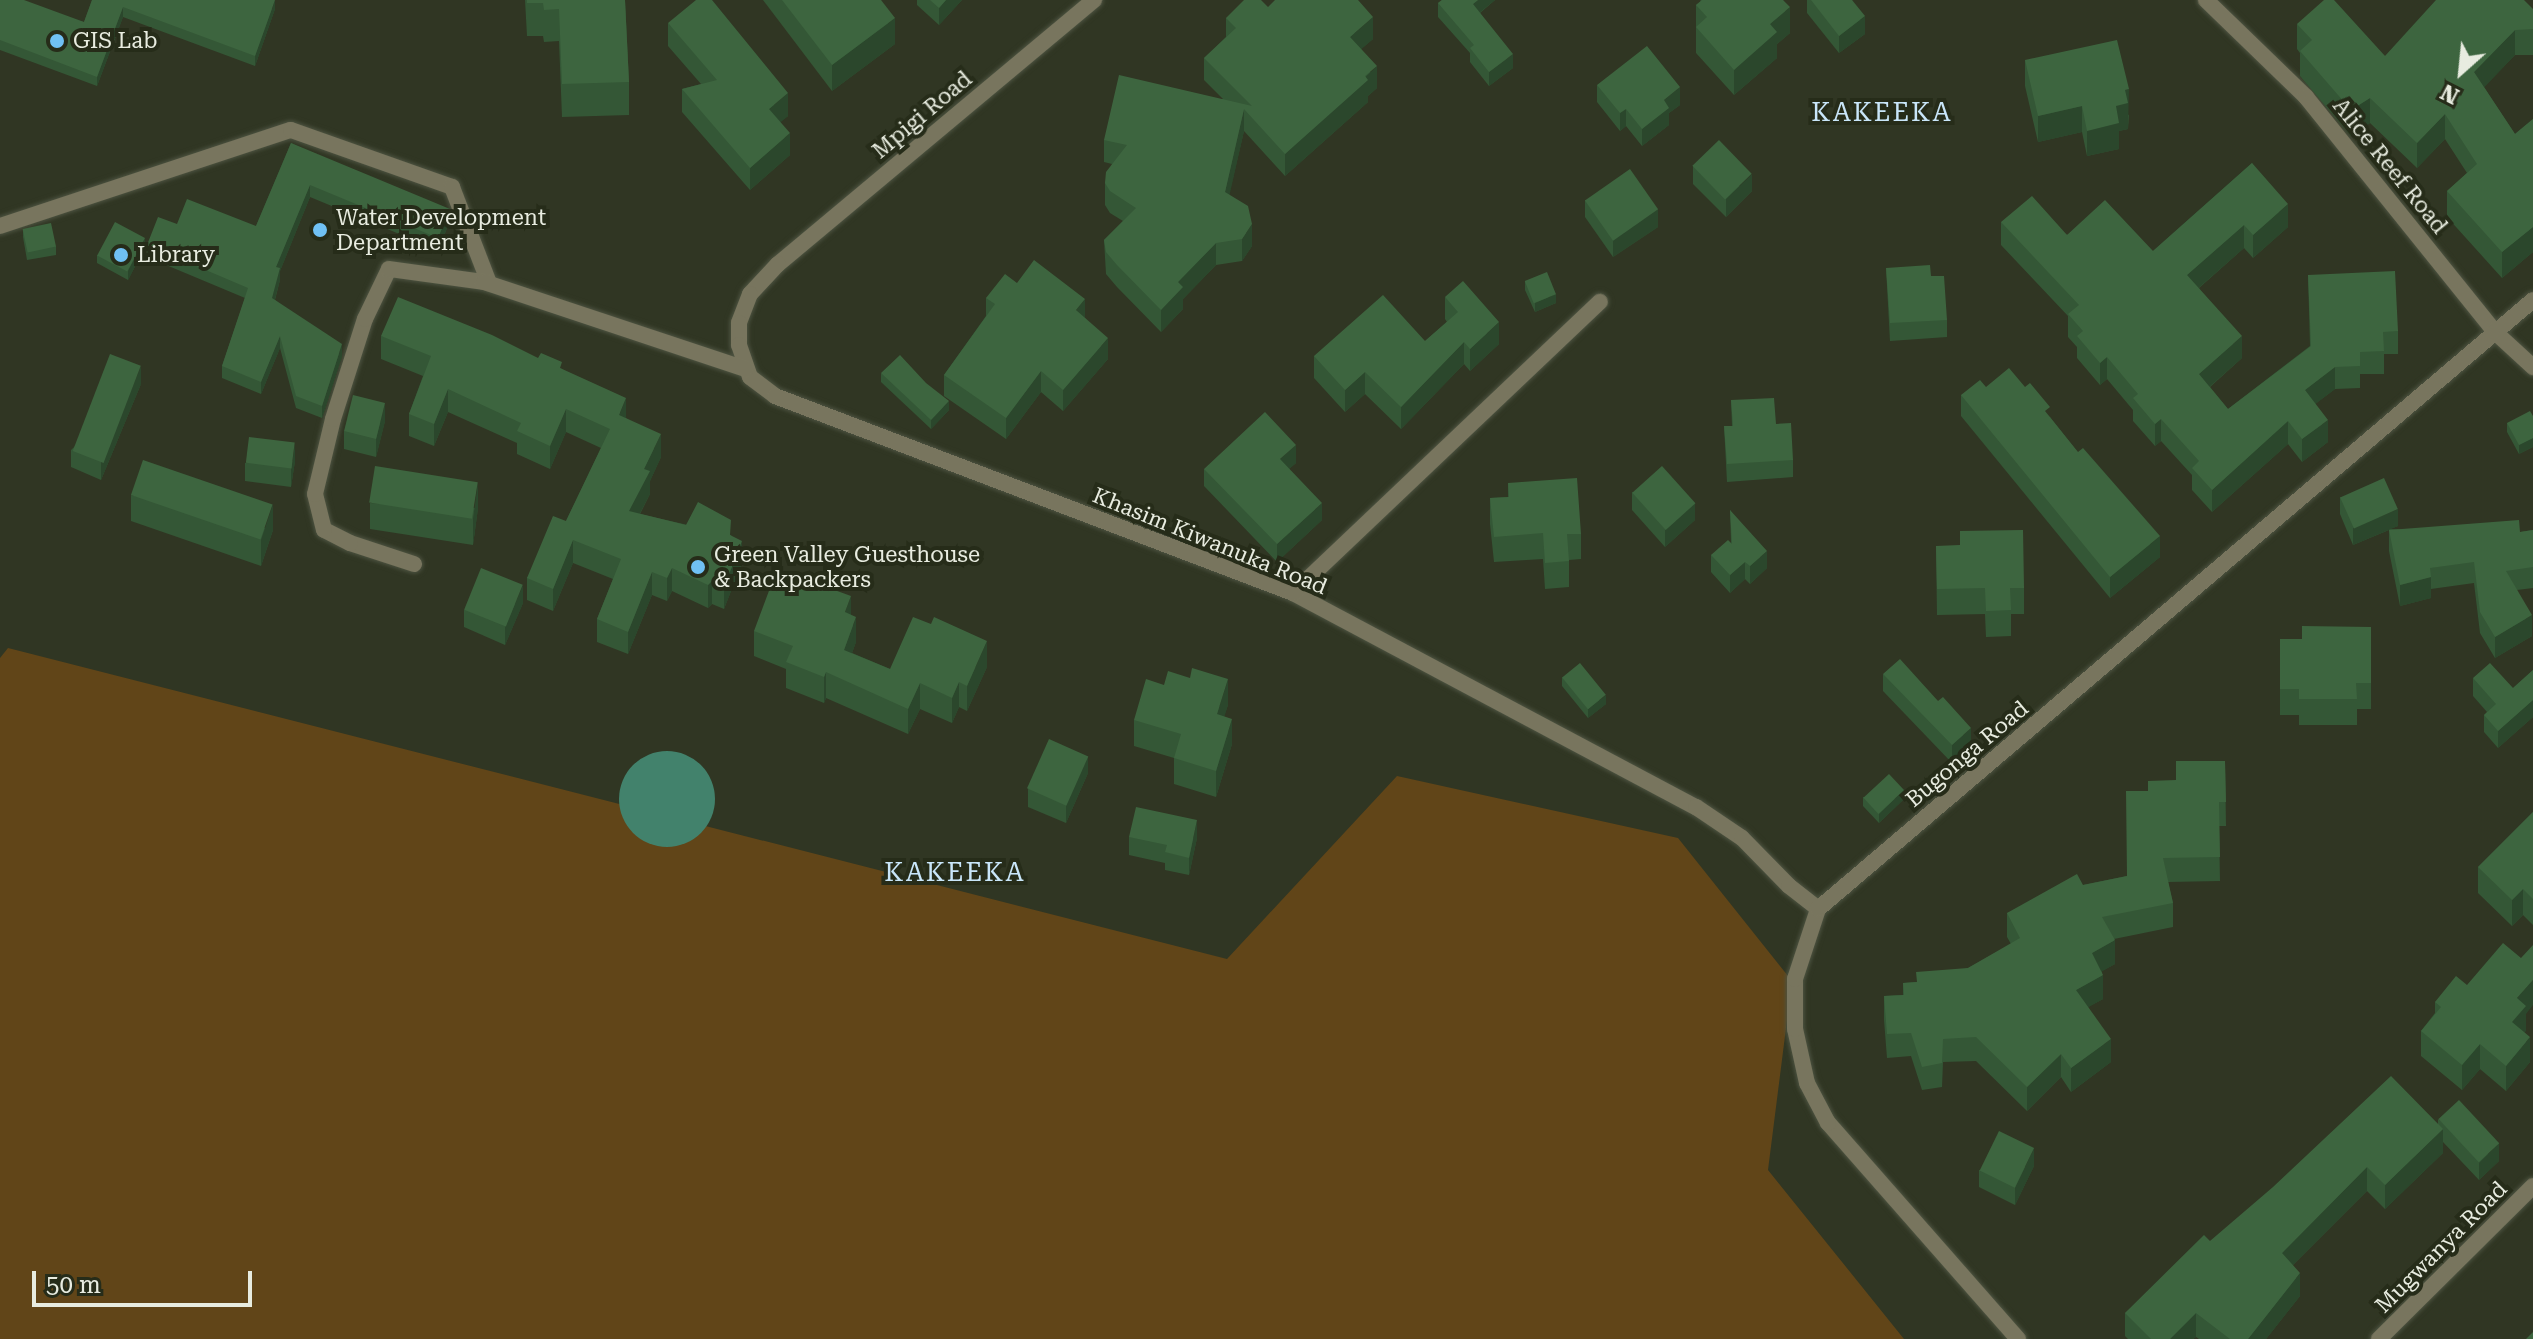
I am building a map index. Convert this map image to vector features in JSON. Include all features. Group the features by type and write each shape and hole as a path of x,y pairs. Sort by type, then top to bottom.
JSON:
{"street":[{"name":"Mpigi Road","path":"746,369 739,345 739,323 750,294 778,264 1094,0"},
{"name":"Alice Reef Road","path":"2206,0 2306,97 2495,332 2533,367"},
{"path":"0,226 291,130 452,187 489,283"},
{"path":"414,564 350,543 324,530 315,494 333,419 365,319 389,269 489,283 746,369"},
{"name":"Bugonga Road","path":"1818,909 2533,300"},
{"path":"1293,593 1600,302"},
{"name":"Khasim Kiwanuka Road","path":"746,369 750,377 775,396 1293,593 1696,807 1742,838 1789,886 1818,909"},
{"path":"1818,909 1795,979 1795,1029 1807,1083 1828,1123 2018,1339"},
{"name":"Mugwanya Road","path":"2379,1339 2533,1186"}],"shaded area":[{"path":"8,648 1227,959 1397,776 1678,838 1792,981 1768,1170 1904,1339 0,1339 0,658"},
{"path":"667,751 685,755 701,765 711,781 715,799 711,817 701,833 685,843 667,847 649,843 633,833 623,817 619,799 623,781 633,765 649,755"}],"building":[{"name":"GIS Lab","path":"0,0 24,0 84,22 92,0 275,0 255,56 123,7 97,77 0,40"},
{"path":"527,0 625,0 629,82 562,84 559,9 544,10 543,3 527,3"},
{"path":"696,0 712,0 788,93 769,109 790,133 750,168 682,89 717,80 668,23"},
{"path":"782,0 881,0 895,18 832,65"},
{"path":"930,0 946,0 939,8"},
{"path":"1244,0 1261,0 1268,7 1275,0 1358,0 1373,17 1350,37 1377,66 1365,76 1368,80 1285,154 1244,109 1225,192 1248,206 1252,224 1242,239 1216,243 1178,282 1183,287 1161,310 1106,252 1104,240 1136,208 1110,191 1105,183 1106,172 1127,145 1104,140 1119,75 1252,106 1204,58 1236,28 1226,18"},
{"path":"1442,0 1478,0 1473,4 1513,54 1489,72 1470,48 1474,45 1438,3"},
{"path":"1702,0 1783,0 1790,7 1770,24 1777,32 1734,70 1696,27 1707,17 1696,5"},
{"path":"1811,0 1852,0 1865,16 1839,36"},
{"path":"2324,0 2334,0 2385,56 2436,0 2524,0 2533,9 2533,29 2515,30 2474,72 2515,134 2533,119 2533,227 2502,252 2447,191 2477,164 2445,114 2417,143 2370,98 2351,110 2300,51 2312,40 2297,24"},
{"path":"2117,40 2129,89 2125,90 2128,103 2116,106 2119,123 2087,131 2082,106 2038,116 2025,60"},
{"path":"1647,46 1680,87 1664,100 1669,108 1642,129 1626,109 1620,113 1597,85"},
{"path":"1719,140 1752,174 1725,200 1692,166"},
{"path":"291,143 450,209 438,238 310,185 276,267 280,268 272,298 342,344 322,406 296,396 280,336 261,382 222,366 248,288 147,245 158,217 177,224 187,199 256,226"},
{"path":"2252,163 2288,204 2253,235 2244,225 2187,275 2242,336 2199,374 2228,409 2311,346 2308,275 2395,271 2398,331 2383,332 2384,351 2360,352 2360,366 2335,367 2305,390 2328,420 2302,439 2288,421 2212,490 2192,468 2199,461 2161,419 2155,424 2133,398 2138,394 2107,357 2100,363 2077,336 2083,331 2068,314 2079,305 2001,222 2032,196 2067,235 2105,200 2153,251"},
{"path":"1630,169 1658,209 1613,241 1585,201"},
{"name":"Library","path":"115,222 145,238 127,272 97,256"},
{"path":"51,223 56,246 28,253 23,229"},
{"path":"1034,260 1085,299 1076,310 1108,338 1063,390 1041,371 1006,418 944,375 995,304 986,298 1005,274 1017,283"},
{"path":"1930,265 1931,276 1944,276 1947,320 1890,323 1886,268"},
{"path":"1547,272 1556,294 1534,303 1525,281"},
{"path":"1463,281 1499,322 1470,349 1464,342 1401,407 1365,372 1345,390 1314,356 1383,295 1425,341 1458,312 1445,297"},
{"path":"398,297 492,335 538,358 541,353 562,362 560,368 626,398 619,415 661,434 644,469 650,471 629,511 686,525 698,502 731,520 730,535 742,541 724,587 712,581 708,585 672,568 667,578 652,572 628,632 597,619 621,559 573,540 553,589 527,578 553,516 566,521 610,429 566,409 550,446 517,431 521,423 448,389 434,424 409,414 431,356 381,336"},
{"path":"110,354 141,366 104,463 73,451"},
{"path":"900,355 926,383 949,401 931,420 881,373"},
{"path":"2009,368 2025,387 2030,383 2050,407 2045,411 2078,452 2083,448 2160,536 2110,577 1961,395 1980,380 1986,387"},
{"path":"353,395 385,403 376,439 344,431"},
{"path":"1774,398 1776,424 1791,423 1793,460 1727,464 1724,426 1733,426 1731,400"},
{"path":"2530,411 2533,416 2533,438 2519,445 2507,423"},
{"path":"1265,412 1296,445 1280,459 1322,503 1277,544 1204,469"},
{"path":"249,437 295,443 291,468 246,463"},
{"path":"143,460 273,505 260,540 131,495"},
{"path":"375,466 478,482 472,519 369,503"},
{"path":"1662,466 1695,503 1666,530 1632,493"},
{"path":"1577,478 1581,534 1567,534 1569,561 1545,563 1543,533 1494,537 1490,498 1509,497 1508,483"},
{"path":"2384,478 2398,509 2354,529 2340,498"},
{"path":"1730,510 1767,551 1750,566 1745,562 1730,575 1711,555 1728,540 1732,544"},
{"path":"2519,520 2520,532 2533,530 2533,567 2506,571 2532,615 2495,637 2480,612 2474,562 2430,568 2431,577 2400,585 2389,530"},
{"path":"2023,530 2024,588 2010,588 2011,610 1986,611 1985,588 1937,589 1936,546 1960,545 1960,531"},
{"path":"481,568 523,585 506,627 464,610"},
{"path":"796,576 851,596 845,612 856,617 844,650 890,669 913,617 931,624 934,617 987,641 967,686 959,682 952,698 920,683 908,709 826,672 824,677 786,662 793,646 754,631 773,580 792,587"},
{"path":"2302,626 2371,627 2371,683 2356,683 2357,699 2299,699 2299,689 2280,689 2280,639 2302,639"},
{"path":"1900,659 1938,701 1943,697 1971,728 1952,745 1883,674"},
{"path":"1580,663 1606,695 1588,709 1562,677"},
{"path":"2490,663 2513,688 2533,670 2533,700 2498,731 2484,715 2496,704 2473,678"},
{"path":"1192,668 1228,679 1217,714 1232,719 1216,771 1174,758 1181,734 1134,720 1146,679 1164,685 1168,671 1190,678"},
{"path":"1049,739 1088,756 1066,806 1027,788"},
{"path":"2176,761 2225,761 2226,802 2219,802 2220,857 2163,858 2173,903 2102,917 2115,940 2092,953 2103,975 2076,990 2111,1039 2071,1068 2061,1054 2027,1087 1976,1037 1943,1039 1942,1063 1922,1067 1911,1033 1887,1034 1884,996 1904,995 1903,983 1917,982 1916,972 1968,968 2020,938 2007,913 2077,874 2083,885 2127,876 2126,791 2148,791 2148,781 2176,780"},
{"path":"1889,774 1904,790 1878,814 1863,798"},
{"path":"1136,807 1197,820 1189,858 1165,852 1167,845 1129,837"},
{"path":"2533,812 2533,899 2523,889 2512,900 2478,867"},
{"path":"2503,943 2521,958 2533,945 2533,980 2517,998 2526,1006 2512,1022 2530,1037 2506,1066 2480,1044 2462,1065 2421,1031 2441,1007 2435,1002 2456,976 2467,985"},
{"path":"2391,1076 2443,1129 2385,1185 2367,1167 2282,1253 2300,1273 2248,1339 2230,1339 2196,1313 2170,1339 2151,1339 2125,1313 2204,1235 2210,1241 2273,1187"},
{"path":"2459,1100 2499,1143 2479,1162 2439,1119"},
{"path":"1999,1131 2034,1148 2015,1188 1980,1171"}],"place":[{"name":"GIS Lab","path":"57,41"},
{"name":"Water Development Department","path":"320,230"},
{"name":"Library","path":"121,255"},
{"name":"Green Valley Guesthouse & Backpackers","path":"698,567"}],"district":[{"name":"KAKEEKA","path":"1882,113"},
{"name":"KAKEEKA","path":"955,873"}]}
